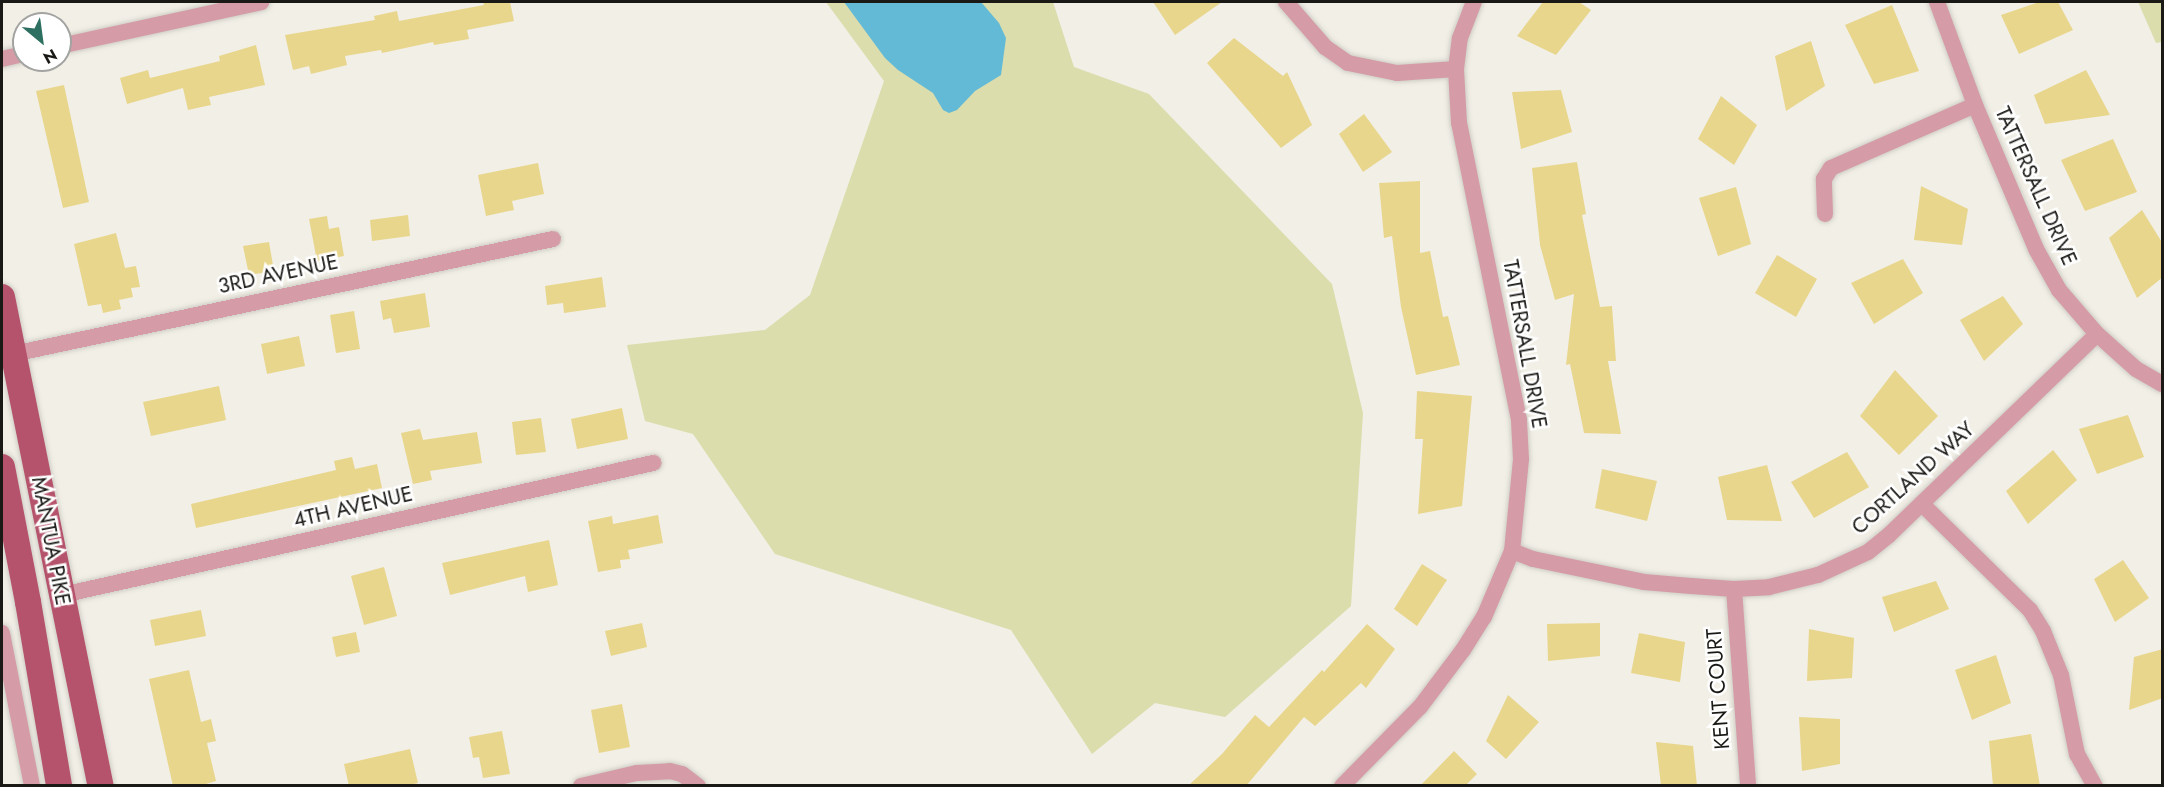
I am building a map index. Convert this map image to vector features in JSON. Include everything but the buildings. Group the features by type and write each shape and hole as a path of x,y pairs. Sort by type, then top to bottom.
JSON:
{"main road":[{"name":"MANTUA PIKE","path":"2,297 101,786"},
{"name":"MANTUA PIKE","path":"2,467 28,602 59,786"}],"street":[{"path":"72,43 260,2"},
{"path":"1286,2 1325,47 1347,63 1397,73 1456,69"},
{"name":"TATTERSALL DRIVE","path":"1342,786 1420,706 1463,650 1484,617 1512,551 1521,459 1519,420 1461,134 1456,69 1460,38 1474,2"},
{"name":"TATTERSALL DRIVE","path":"1937,2 1975,105 2036,249 2059,290 2097,334 2136,369 2163,384"},
{"path":"1825,214 1824,179 1831,168 1975,105"},
{"name":"3RD AVENUE","path":"13,354 553,239"},
{"name":"CORTLAND WAY","path":"1512,551 1533,559 1644,582 1734,589 1795,582 1842,565 1868,552 1923,505 2097,334"},
{"name":"4TH AVENUE","path":"62,595 653,463"},
{"path":"1923,505 2030,610 2043,632 2061,675 2077,754 2095,786"},
{"name":"KENT COURT","path":"1734,589 1748,786"},
{"path":"2,633 32,786"},
{"path":"581,786 663,771 682,774 697,784"}],"green space":[{"path":"826,2 1053,2 1074,67 1149,94 1332,284 1363,413 1351,606 1225,717 1155,703 1092,754 1011,630 775,554 693,434 645,421 627,345 765,330 810,295 884,81"},
{"path":"2138,2 2162,2 2162,42 2156,43"}],"water":[{"path":"844,2 981,2 999,23 1006,38 1001,75 975,91 957,110 949,113 943,110 933,93 898,70 885,58"}]}
